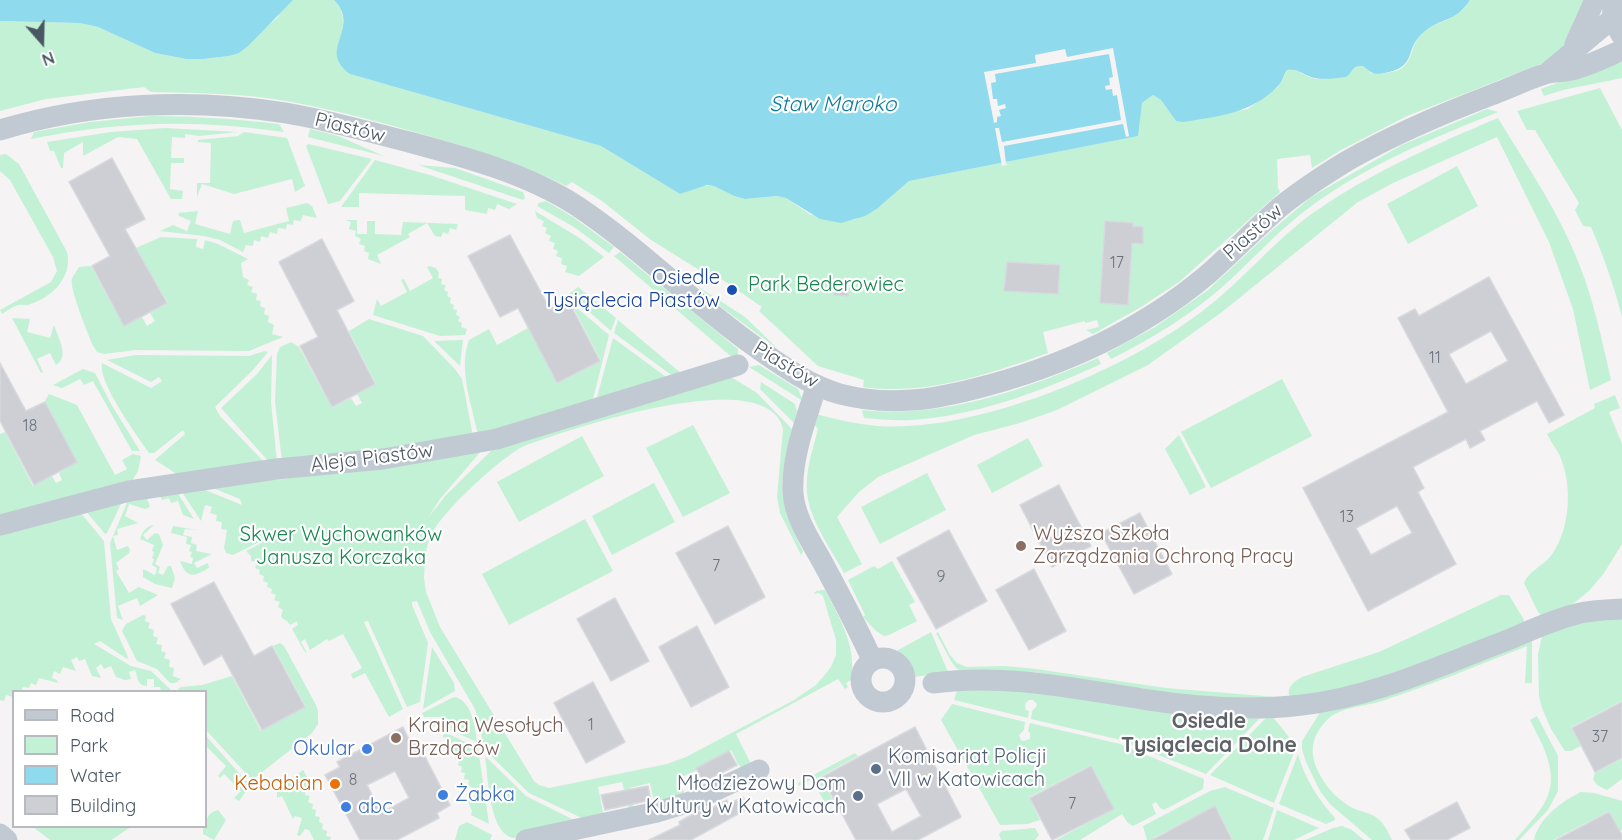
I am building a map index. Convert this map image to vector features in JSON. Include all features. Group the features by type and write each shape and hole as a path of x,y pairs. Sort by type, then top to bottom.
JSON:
{"street":[{"path":"1570,53 1584,28 1595,0"},
{"name":"Piastów","path":"1547,73 1616,18"},
{"name":"Piastów","path":"0,130 62,115 122,107 173,104 208,105 280,112 317,119 449,154 528,181 575,205 624,240 733,331 780,364 817,385 857,398 914,400 1019,376 1119,334 1187,291 1210,273 1305,187 1382,141 1547,73 1573,69 1622,51"},
{"name":"Aleja Piastów","path":"0,525 129,491 276,469 383,459 498,439 738,364"},
{"path":"817,385 796,460 793,494 804,529 858,629 872,660"},
{"path":"933,683 999,679 1037,682 1157,701 1225,708 1270,709 1362,694 1573,614 1622,609"},
{"path":"525,840 693,801 759,770"},
{"path":"0,834 7,840"}],"green space":[{"name":"Park Bederowiec","path":"293,0 334,0 338,5 343,21 338,43 350,74 601,146 680,194 699,186 714,186 745,199 777,196 786,198 811,215 854,220 878,208 909,181 1137,136 1142,103 1153,95 1161,100 1176,121 1248,109 1278,87 1287,70 1318,79 1345,74 1359,66 1363,66 1371,73 1396,71 1409,60 1421,35 1434,25 1458,13 1470,0 1588,0 1568,44 1543,63 1407,116 1341,150 1312,168 1310,155 1277,159 1280,192 1179,282 1093,334 1086,330 1099,327 1097,320 1043,332 1048,353 957,381 934,386 887,389 863,387 864,380 818,366 759,311 762,307 720,278 717,281 651,240 602,201 572,182 566,186 515,164 461,146 331,110 293,102 243,96 151,92 144,87 46,99 0,111 0,21 80,23 98,27 155,53 186,59 203,59 229,56 277,18 284,7"},
{"path":"1622,58 1622,78 1544,96 1541,89"},
{"path":"1600,88 1622,130 1622,317 1616,294 1591,227 1583,226 1575,210 1579,203 1535,130 1527,130 1517,111"},
{"path":"1487,109 1498,112 1377,165 1332,192 1289,224 1216,293 1187,314 1158,334 1111,359 1107,353 1155,327 1208,290 1311,197 1402,145"},
{"path":"150,116 214,118 279,124 284,132 219,125 157,124 95,128 31,139 34,132 90,122"},
{"path":"1498,118 1542,190 1571,245 1593,307 1611,380 1590,390 1573,309 1549,242 1497,137 1393,183 1358,202 1222,312 1148,365 1057,410 974,435 878,477 859,492 837,517 862,564 844,573 812,514 807,493 808,468 818,429 813,423 815,414 877,426 917,425 959,419 1004,408 1093,375 1173,332 1205,309 1299,224 1357,185 1403,161"},
{"path":"165,128 238,132 199,136 185,134 185,138 172,137 171,158 184,158 184,163 171,163 170,189 183,191 182,199 171,199 137,139 118,137 83,156 83,142 64,153 63,168 54,151 50,151 47,142 111,132"},
{"path":"310,129 338,136 384,156 308,137"},
{"path":"244,132 287,138 305,186 295,192 292,179 234,194 202,184 197,197 197,183 210,183 211,143 198,142 198,140 238,136"},
{"path":"308,144 372,159 340,201 328,204 306,146"},
{"path":"6,154 19,164 67,252 68,261 63,278 52,292 37,302 12,307 2,314 0,310 51,282 57,271 53,257 10,180 0,171 0,155"},
{"path":"375,160 430,175 517,204 509,209 497,204 495,210 488,208 487,214 465,210 465,196 359,193 359,207 341,207"},
{"path":"418,165 455,168 523,192 525,198 523,200"},
{"path":"1457,166 1478,206 1408,244 1387,204"},
{"path":"546,201 573,217 614,247 609,253 574,227 537,206"},
{"path":"307,203 312,206 317,218 303,215 301,221 294,220 293,225 287,224 286,229 278,228 277,234 270,232 268,238 261,236 260,242 254,240 253,246 246,245 243,252 220,240 160,231 173,225 187,231 191,221 179,216 178,213 198,211 195,224 230,234 233,221 240,220 244,233 289,221 286,208"},
{"path":"535,211 581,239 604,257 579,276 565,272 567,266 561,264 562,258 556,256 558,251 553,249 555,243 549,241 551,236 545,233 547,228 542,226 544,221 537,218"},
{"path":"345,220 357,220 357,234 367,234 367,221 375,221 375,234 401,235 403,222 458,224 456,230 450,228 448,234 443,232 441,237 435,236 427,223 408,234 410,237 377,255 381,264 368,259 369,253 364,251 365,246 359,244 361,239 355,236 356,231 349,229 351,222"},
{"path":"161,237 197,239 196,247 203,249 205,240 248,259 241,263 243,277 249,280 247,285 253,287 251,292 257,294 256,300 261,301 260,306 265,308 264,314 269,316 268,322 274,325 272,334 283,337 249,351 136,350 104,354 97,352 76,301 72,284 73,276 79,267 91,266 124,326 142,317 147,326 155,321 150,313 168,303 136,248"},
{"path":"620,252 738,349 738,355 734,359 614,256"},
{"path":"427,267 436,268 439,273 438,278 442,279 441,284 446,285 444,290 451,298 450,303 454,305 453,309 457,310 456,315 460,317 458,321 462,323 461,327 467,329 465,335 440,336 373,315 377,299 381,306 407,292 401,280 404,279 410,291 433,278"},
{"path":"697,286 745,317 778,349 725,310"},
{"path":"578,287 616,318 611,331 569,294"},
{"path":"571,303 609,335 592,403 478,435 465,375 469,340 489,329 497,345 528,328 557,384 601,361"},
{"path":"12,318 30,319 27,332 50,338 54,325 63,352 60,361 56,365 50,353 37,359 43,372 41,373"},
{"path":"369,319 423,336 455,369 462,379 473,436 394,450 282,461 275,402 277,354 280,347 291,342 299,347 332,408 351,398 356,406 362,403 357,394 376,384 349,331"},
{"path":"618,320 682,374 674,377 614,333"},
{"path":"613,338 669,379 596,401"},
{"path":"463,340 460,366 434,341"},
{"path":"268,352 253,370 215,407 220,416 265,463 180,476 155,460 185,434 183,430 154,453 149,453 119,409 102,372 102,363 151,388 162,381 159,377 151,382 107,360 136,355 249,356"},
{"path":"272,355 271,402 277,462 270,463 221,408 257,374"},
{"path":"1098,358 1101,364 1056,384 984,408 935,418 911,420 864,418 862,410 892,412 953,406 1012,391"},
{"path":"759,365 798,389 803,401 749,367"},
{"path":"83,369 95,373 140,451 132,451 93,381 84,385 80,379 62,388 53,385"},
{"name":"Skwer Wychowanków Janusza Korczaka","path":"731,377 757,393 792,429 784,464 782,492 788,518 803,551 801,555 780,513 777,497 783,429 769,410 742,401 705,401 662,406 578,428 522,447 486,474 447,513 431,535 426,553 416,552 413,549 412,557 425,558 426,592 440,627 534,781 549,788 667,764 686,757 794,700 816,685 831,667 836,655 836,640 823,596 819,593 814,594 816,591 825,590 846,633 852,656 851,680 846,683 848,687 845,689 838,679 736,734 751,764 744,770 731,750 696,768 696,771 678,778 686,797 655,807 650,783 630,788 634,809 629,809 622,782 598,787 604,817 588,821 529,793 485,750 475,709 430,632 417,601 412,602 412,605 428,643 420,702 407,707 368,621 364,622 403,709 389,717 365,673 353,679 351,674 362,668 343,634 329,641 327,639 310,650 305,639 301,642 307,653 305,652 292,629 298,625 297,621 290,625 283,619 281,616 283,610 278,607 280,602 274,600 276,595 271,593 272,589 267,587 268,583 263,581 264,576 259,574 260,570 255,568 257,562 251,561 251,556 246,551 260,544 259,542 233,555 226,553 224,548 227,530 221,529 222,522 216,521 217,515 210,513 212,507 205,505 201,521 182,492 198,487 242,505 240,499 208,486 275,477 276,480 482,450 440,499 428,518 446,495 496,446"},
{"path":"1282,379 1312,436 1211,488 1181,432"},
{"path":"761,382 795,404 797,411 794,423 760,389"},
{"path":"49,394 77,405 115,475 127,469 122,460 133,454 141,456 138,471 130,484 0,518 0,434 5,432 33,486 52,476 56,483 62,480 59,473 77,462 45,401"},
{"path":"1615,395 1620,408 1609,412 1622,444 1622,544 1604,573 1589,591 1561,611 1542,616 1524,583 1529,575 1550,557 1557,546 1568,507 1563,466 1547,434 1595,408 1594,404"},
{"path":"693,425 730,493 683,517 646,448"},
{"path":"1179,435 1206,487 1190,495 1165,449"},
{"path":"582,436 604,476 519,522 497,482"},
{"path":"1028,438 1043,466 992,493 977,465"},
{"path":"927,473 946,510 880,544 861,507"},
{"path":"654,483 675,522 612,555 592,516"},
{"path":"177,492 194,519 183,515 178,501 171,503 169,498 162,500 160,495 154,498 153,495"},
{"path":"153,495 147,498 150,507 145,509 129,504 125,516 138,523 117,529 118,535 113,536 117,550 128,546 130,550 116,563 119,569 116,571 129,593 139,587 158,595 140,606 137,598 118,606 123,620 117,618 110,543 129,498"},
{"path":"123,500 105,534 84,509"},
{"path":"80,512 104,541 111,619 128,657 127,659 100,641 94,644 131,666 151,671 171,690 154,687 154,679 147,679 147,686 142,685 138,681 135,670 129,672 131,679 125,680 116,677 111,666 104,669 101,664 96,668 101,678 92,676 85,659 79,661 77,657 71,660 76,671 63,667 60,674 54,671 52,678 58,683 39,678 36,685 31,683 29,688 12,690 12,697 6,695 4,701 0,700 0,532"},
{"path":"585,519 613,571 509,625 482,574"},
{"path":"154,525 143,535 147,540 155,533 159,534 163,545 155,564 160,567 158,573 163,575 168,566 171,566 175,578 172,588 155,584 143,577 143,569 155,575 157,568 152,565 154,545 140,539 145,530"},
{"path":"173,526 197,530 185,529 183,535 192,537 191,543 197,545 196,551 212,554 194,563 197,568 208,563 209,568 192,575 186,571 180,561 192,564 193,558 190,557 192,552 189,551 191,545 186,544 187,537 171,533"},
{"path":"892,561 915,602 909,605 917,621 884,636 863,617 865,615 848,580 874,566 878,569"},
{"path":"1501,595 1509,595 1524,620 1524,626 1356,686 1290,697 1290,688 1302,677 1379,652"},
{"path":"143,615 146,616 145,621 150,623 148,628 154,630 153,636 158,638 156,644 162,645 161,651 166,653 164,658 170,660 169,667 174,668 173,676 181,679 175,683 170,683 157,669 137,661 122,631 126,624"},
{"path":"1622,615 1622,701 1571,727 1581,746 1565,751 1551,729 1539,696 1538,654 1542,636 1568,623"},
{"path":"931,632 948,672 914,677 905,661 893,653"},
{"path":"938,632 950,655 957,663 967,667 1005,666 1036,669 1166,688 1275,697 1271,701 1191,696 1034,672 990,670 963,672 951,661 936,633"},
{"path":"1532,641 1532,683 1525,683 1527,646 1400,695 1341,711 1329,718 1318,731 1313,752 1316,767 1323,780 1344,803 1379,820 1392,840 1372,840 1330,804 1320,791 1306,762 1302,741 1321,711"},
{"path":"280,643 284,646 316,705 318,724 312,733 252,780 207,731 207,690 178,689 232,676 261,731 306,707 273,646"},
{"path":"432,647 454,683 455,691 423,709"},
{"path":"970,685 1260,718 1206,774 1121,740 1031,719 1032,711 1037,704 1033,700 1025,704 1026,710 1029,711 1028,718 954,700 958,687"},
{"path":"454,697 465,703 469,709 477,742 442,726 428,724 442,723 442,717 424,717 422,713"},
{"path":"952,704 1025,722 1024,730 1019,735 1023,741 1030,739 1028,731 1030,723 1120,744 1204,779 1203,789 1164,810 1156,802 1152,804 1156,814 1133,826 1122,814 1080,840 1056,840 1114,809 1091,765 1029,797 1040,820 1027,824 1000,825 941,720"},
{"path":"1272,716 1293,742 1295,750 1274,803 1210,775 1266,718"},
{"path":"1537,716 1558,756 1558,791 1548,810 1519,840 1515,840 1542,807 1551,786 1547,756 1530,720"},
{"path":"444,732 478,748 489,824 471,815 472,811 467,799 474,801 475,794 471,793 472,787 468,786 469,780 464,779 465,773 461,772 462,767 458,765 459,760 455,759 454,746 449,744 450,739 443,737"},
{"path":"207,737 247,782 247,790 239,801 234,798 241,791 224,774 220,778 218,776 226,766 207,747"},
{"path":"855,753 858,756 821,776 833,800 827,807 812,779 799,786 798,783"},
{"path":"1298,754 1304,772 1335,820 1326,824 1279,804"},
{"path":"485,756 526,796 580,823 513,838 505,834 494,815"},
{"path":"1622,759 1622,779 1607,790 1597,785 1593,779 1595,773"},
{"path":"303,770 315,790 306,789 305,795 310,796 308,802 313,804 312,809 316,810 315,816 320,817 319,822 323,824 322,829 327,831 326,836 331,837 330,840 314,840 309,830 305,829 300,836 297,835 302,818 295,816 293,819 282,796 277,798 277,791"},
{"path":"1225,787 1274,808 1263,840 1233,840 1215,806 1153,840 1147,840 1143,826 1210,791"},
{"path":"1581,792 1594,793 1622,801 1622,830 1620,831 1609,811 1553,840 1534,840 1536,832 1546,818 1566,800"},
{"path":"218,810 226,820 214,840 203,834 203,828 207,828 207,818"},
{"path":"1277,810 1319,828 1294,840 1268,840"},
{"path":"467,822 492,835 490,840 455,840 459,826"},
{"path":"1342,826 1352,830 1364,840 1305,840 1333,828"},
{"path":"34,828 129,828 111,840 50,840"},
{"path":"1035,828 1039,835 1035,840 1001,840 999,834 1002,831"}],"water":[{"path":"0,0 293,0 239,53 203,59 186,59 155,53 98,27 80,23 0,21"},
{"name":"Staw Maroko","path":"334,0 1470,0 1459,13 1424,32 1418,38 1406,62 1395,70 1375,74 1359,66 1346,77 1323,79 1295,70 1287,70 1278,86 1257,103 1234,112 1183,122 1176,121 1161,100 1153,95 1142,103 1138,136 909,181 878,208 865,216 841,223 820,219 786,198 777,196 745,199 707,185 680,194 601,146 350,74 341,65 337,56 344,20"}],"pier":[{"path":"1113,48 1129,136 1126,137 1123,124 1004,146 1006,164 1010,164 1002,166 995,128 999,128 1002,142 1121,120 1117,95 1113,96 1112,89 1106,90 1105,86 1110,85 1109,78 1113,77 1109,54 995,74 996,82 991,83 993,99 997,99 998,106 1005,104 1006,108 999,110 1001,116 997,117 997,122 994,123 984,72 1036,63 1035,55 1065,49 1067,57"}],"building":[{"path":"112,158 145,219 125,229 167,303 124,326 92,266 110,256 69,182"},
{"path":"1105,221 1133,223 1133,226 1143,227 1143,244 1132,243 1128,305 1100,303"},
{"path":"510,235 550,309 568,300 600,361 557,383 518,308 500,317 468,256"},
{"path":"322,239 354,301 337,310 375,384 332,407 300,346 318,337 279,262"},
{"path":"1007,262 1060,265 1058,294 1004,291"},
{"path":"1489,277 1564,415 1549,423 1537,401 1480,431 1485,440 1470,448 1466,439 1413,467 1424,488 1418,492 1456,564 1368,611 1303,488 1448,412 1398,318 1415,309 1419,316","holes":["1491,331 1508,361 1466,384 1449,354","1397,506 1412,533 1371,555 1356,528"]},
{"path":"835,282 848,283 848,296 834,295"},
{"path":"0,363 26,411 45,402 77,462 34,485 0,421"},
{"path":"1059,485 1091,546 1052,567 1020,505"},
{"path":"1140,513 1172,574 1134,594 1101,533"},
{"path":"728,526 765,597 715,624 676,553"},
{"path":"949,530 987,601 936,629 897,558"},
{"path":"1034,569 1066,631 1029,650 996,590"},
{"path":"214,582 254,656 272,646 305,707 262,730 222,655 204,665 171,604"},
{"path":"615,598 649,661 611,681 577,619"},
{"path":"697,626 729,687 691,707 659,647"},
{"path":"593,682 625,742 586,763 554,703"},
{"path":"1622,702 1622,758 1595,772 1572,728"},
{"path":"403,727 410,742 416,739 450,805 437,813 439,818 397,840 360,840 325,775 340,767 337,762","holes":["395,771 409,798 381,813 367,785"]},
{"path":"915,727 961,817 918,840 856,840 822,777","holes":["906,789 921,816 892,832 877,804"]},
{"path":"729,751 737,765 703,782 696,768"},
{"path":"1091,766 1114,809 1052,840 1030,798"},
{"path":"648,786 651,800 605,810 601,795"},
{"path":"743,797 749,808 691,840 649,840 680,825 679,822 693,814 727,800 729,804"},
{"path":"1457,802 1470,828 1447,840 1411,840 1405,830"},
{"path":"1215,806 1232,840 1152,840"},
{"path":"1609,812 1622,835 1622,840 1556,840"}],"place":[{"name":"Osiedle Tysiąclecia Piastów","path":"732,290"},
{"name":"Wyższa Szkoła Zarządzania Ochroną Pracy","path":"1021,546"},
{"name":"Kraina Wesołych Brzdąców","path":"396,738"},
{"name":"Okular","path":"367,749"},
{"name":"Komisariat Policji VII w Katowicach","path":"876,769"},
{"name":"Kebabian","path":"335,784"},
{"name":"Żabka","path":"443,795"},
{"name":"Młodzieżowy Dom Kultury w Katowicach","path":"858,796"},
{"name":"abc","path":"346,807"}],"district":[{"name":"Osiedle Tysiąclecia Dolne","path":"1209,734"}]}
